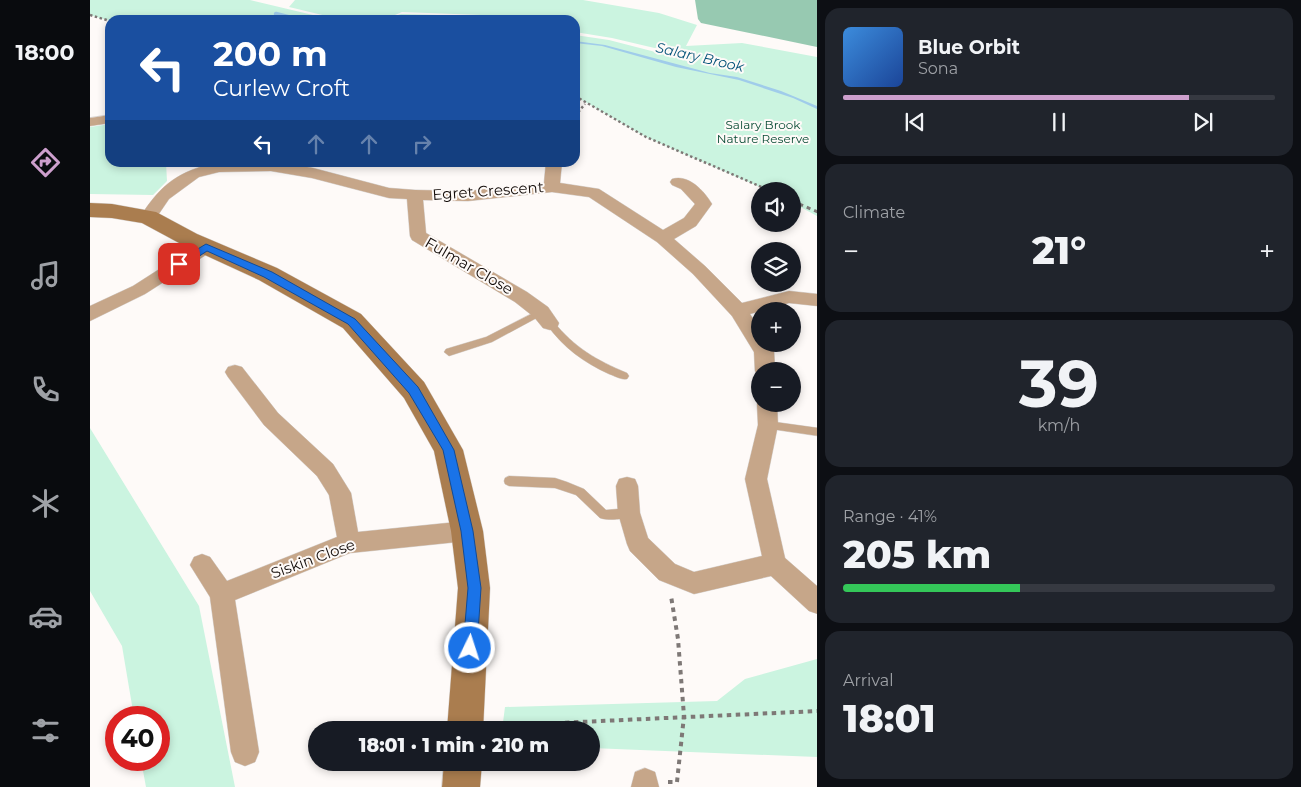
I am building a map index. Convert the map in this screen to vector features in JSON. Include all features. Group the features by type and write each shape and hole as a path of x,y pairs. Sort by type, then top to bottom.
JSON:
{"street":[{"path":"90,122 105,120"},
{"name":"Egret Crescent","path":"148,217 163,195 194,174 218,167"},
{"name":"Egret Crescent","path":"277,167 313,173 389,193 468,196 552,187 593,193 663,238 698,270 738,311 764,352 765,362"},
{"path":"552,187 554,167"},
{"path":"663,238 690,222 704,204 687,186 678,182"},
{"name":"Fulmar Close","path":"415,195 418,236 521,297 546,318"},
{"path":"90,210 112,211 148,217 206,247 268,274 352,321 414,390 448,450 467,531 474,588 465,721"},
{"path":"90,314 139,290 206,247"},
{"path":"738,311 790,297 817,300"},
{"path":"235,372 271,419 325,470 340,493 348,543"},
{"path":"768,415 756,479 775,564 817,603"},
{"path":"627,486 629,513 638,544 667,572 694,583 775,564"},
{"name":"Siskin Close","path":"222,594 348,543 467,531"},
{"path":"202,565 222,594 245,752"},
{"path":"462,787 463,771"}],"lane":[{"path":"449,352 489,340 546,318 562,340 580,355 624,376"},
{"path":"768,415 817,432"},
{"path":"509,480 555,483 580,492 604,515 629,513"}],"path":[{"path":"90,15 105,20"},
{"path":"580,100 646,136 751,182"},
{"path":"580,110 585,104"},
{"path":"801,205 817,212"},
{"path":"645,785 677,782 684,716 678,639 667,572"},
{"path":"600,725 684,716 817,711"}],"green space":[{"path":"90,0 250,0 313,15 105,15 105,20 90,15"},
{"name":"Salary Brook Nature Reserve","path":"295,0 583,0 659,13 697,25 686,46 742,43 817,57 817,216 801,207 801,182 751,183 646,137 580,99 580,36 609,40 667,55 685,57 684,49 680,54 612,38 580,33 580,15 481,15 402,12 395,15 322,15 289,7"},
{"path":"695,0 817,0 817,47 701,23 698,19"},
{"path":"401,14 438,15 398,15"},
{"path":"105,125 105,167 166,167 167,181 153,195 90,194 90,127"},
{"path":"90,428 199,606 235,787 146,787 143,771 170,771 170,706 132,706 122,646 90,591"},
{"path":"817,659 817,757 600,748 600,721 503,721 505,707 717,701 745,679"}],"water":[{"path":"580,42 605,45 710,73 737,77 781,91 817,106 817,109 793,98 739,80 676,67 602,46 580,44"}],"route":[{"path":"179,264 206,247 268,274 352,321 414,390 448,450 467,531 474,588 470,648"}],"water label":[{"name":"Salary Brook","path":"700,57"}]}
